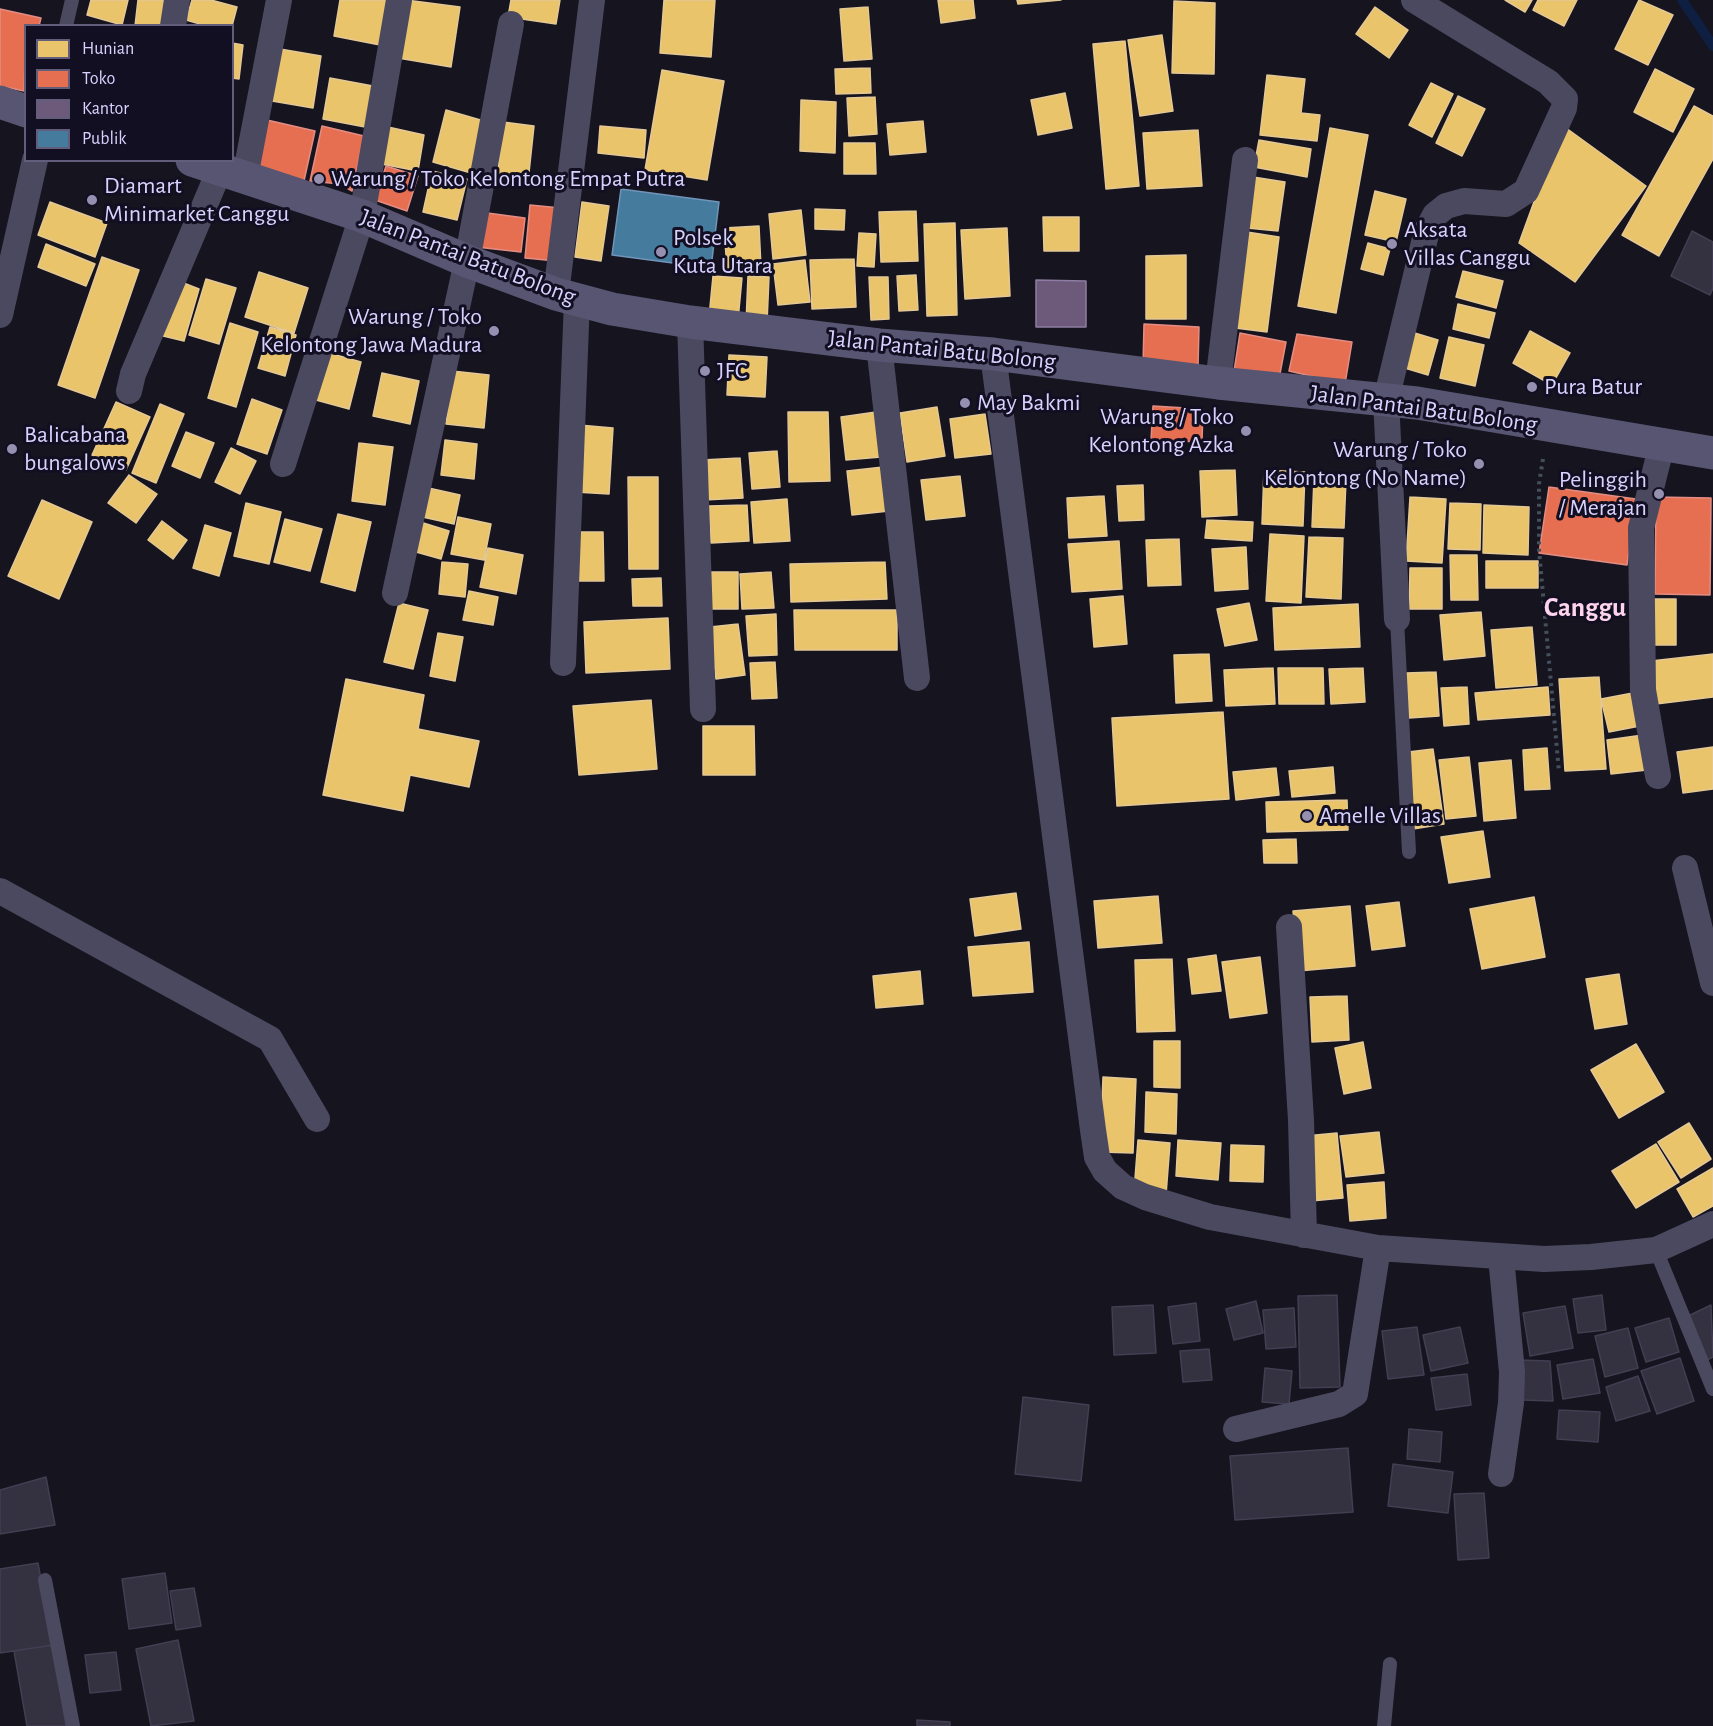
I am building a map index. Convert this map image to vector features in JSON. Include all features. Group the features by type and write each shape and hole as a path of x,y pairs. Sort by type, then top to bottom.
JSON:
{"street":[{"path":"173,24 177,0"},
{"path":"234,127 279,0"},
{"path":"283,464 362,216 399,0"},
{"path":"563,663 567,296 592,0"},
{"path":"1397,619 1386,400 1427,230 1435,215 1446,207 1464,201 1506,204 1526,191 1566,99 1548,82 1414,0"},
{"path":"395,592 467,261 511,24"},
{"path":"0,102 24,110"},
{"path":"1218,383 1245,160"},
{"path":"0,315 35,162"},
{"path":"129,392 133,374 219,169"},
{"name":"Jalan Pantai Batu Bolong","path":"219,169 362,216 467,261 567,296 612,309 690,322 879,345 993,354 1218,383 1417,403 1713,453"},
{"path":"690,322 703,709"},
{"path":"879,345 916,678"},
{"path":"993,354 1097,1156 1105,1171 1117,1182 1145,1197 1210,1217 1378,1248 1544,1259 1656,1250 1713,1224"},
{"path":"1658,776 1643,690 1641,528 1662,444"},
{"path":"1685,868 1713,983"},
{"path":"0,891 270,1039 317,1119"},
{"path":"1289,927 1301,1120 1304,1235"},
{"path":"1236,1429 1339,1404 1355,1394 1378,1248"},
{"path":"1500,1257 1512,1372 1511,1402 1501,1474"}],"lane":[{"path":"66,24 72,0"},
{"path":"1397,619 1409,852"},
{"path":"1656,1250 1713,1389"},
{"path":"45,1580 73,1726"},
{"path":"1384,1726 1390,1664"}],"path":[{"path":"1549,426 1539,484 1539,550 1559,772"}],"building: Hunian":[{"path":"91,0 128,0 122,24 87,15"},
{"path":"138,0 166,0 163,24 135,24"},
{"path":"192,0 211,0 237,7 233,24 200,24 186,20"},
{"path":"340,0 388,0 380,45 334,36"},
{"path":"406,0 460,7 451,67 398,58"},
{"path":"511,0 560,0 556,24 508,17"},
{"path":"664,0 715,0 711,57 660,53"},
{"path":"938,0 973,0 975,18 941,23"},
{"path":"1017,0 1061,0 1018,4"},
{"path":"1505,0 1532,0 1525,12"},
{"path":"1538,0 1577,0 1564,26 1533,10"},
{"path":"1639,0 1673,15 1648,65 1615,49"},
{"path":"1174,1 1215,3 1214,74 1172,73"},
{"path":"868,7 872,59 844,61 840,9"},
{"path":"1375,7 1408,30 1389,58 1356,34"},
{"path":"1162,35 1173,111 1140,116 1128,40"},
{"path":"1125,41 1139,186 1106,189 1093,44"},
{"path":"234,43 243,45 239,79 234,78"},
{"path":"280,49 321,56 313,108 272,101"},
{"path":"870,68 871,93 836,94 835,69"},
{"path":"1655,69 1694,89 1673,132 1634,112"},
{"path":"662,70 724,81 707,180 645,170"},
{"path":"1267,75 1305,79 1301,113 1320,115 1317,141 1260,135"},
{"path":"330,78 373,86 365,127 323,119"},
{"path":"1431,83 1453,94 1432,137 1409,125"},
{"path":"1065,93 1072,128 1038,135 1031,100"},
{"path":"1458,96 1485,109 1462,156 1436,143"},
{"path":"875,97 877,134 849,136 847,98"},
{"path":"801,100 836,102 835,153 800,151"},
{"path":"1694,106 1713,116 1713,159 1659,256 1622,235"},
{"path":"446,110 484,121 471,173 433,162"},
{"path":"923,121 926,152 890,155 887,124"},
{"path":"503,122 534,126 528,182 497,179"},
{"path":"1562,125 1646,186 1575,282 1519,243"},
{"path":"600,126 646,130 644,158 598,153"},
{"path":"388,127 424,135 418,171 381,164"},
{"path":"1330,128 1368,135 1336,313 1298,306"},
{"path":"1198,130 1202,186 1147,189 1143,133"},
{"path":"1259,140 1311,149 1307,177 1254,167"},
{"path":"844,143 875,143 876,174 844,174"},
{"path":"432,171 467,179 457,220 423,212"},
{"path":"1253,177 1285,182 1278,231 1247,228"},
{"path":"1375,191 1406,199 1396,242 1365,235"},
{"path":"50,202 107,223 95,257 38,235"},
{"path":"582,202 609,206 601,261 575,257"},
{"path":"815,209 845,210 844,230 815,229"},
{"path":"801,210 806,255 773,259 769,214"},
{"path":"916,211 918,261 881,262 879,212"},
{"path":"1043,217 1079,217 1079,251 1044,251"},
{"path":"955,223 957,315 927,316 924,224"},
{"path":"759,226 761,267 727,269 724,228"},
{"path":"1007,228 1010,296 965,299 961,230"},
{"path":"1247,232 1279,237 1267,332 1235,328"},
{"path":"859,233 876,234 874,267 857,266"},
{"path":"1368,243 1390,249 1383,275 1361,269"},
{"path":"46,244 95,264 86,286 38,267"},
{"path":"1186,255 1186,319 1146,319 1146,256"},
{"path":"102,257 139,270 95,398 58,385"},
{"path":"854,259 856,307 812,309 810,260"},
{"path":"805,260 810,302 778,305 773,264"},
{"path":"1463,271 1503,281 1496,308 1456,297"},
{"path":"259,272 308,288 294,333 245,317"},
{"path":"916,275 918,310 899,311 897,276"},
{"path":"713,276 742,278 738,320 709,317"},
{"path":"748,276 769,277 767,323 746,323"},
{"path":"869,277 888,277 889,319 871,320"},
{"path":"206,279 236,288 219,344 189,335"},
{"path":"176,280 199,289 184,341 159,335"},
{"path":"1458,304 1495,313 1489,338 1453,329"},
{"path":"230,323 258,332 236,407 208,398"},
{"path":"270,327 296,335 285,376 258,368"},
{"path":"1408,331 1438,340 1428,375 1398,366"},
{"path":"1530,331 1570,353 1552,385 1513,363"},
{"path":"1449,337 1484,345 1475,386 1440,378"},
{"path":"329,353 361,362 349,409 316,400"},
{"path":"729,355 767,357 765,397 727,395"},
{"path":"452,371 489,375 484,428 446,424"},
{"path":"382,373 419,381 410,424 373,416"},
{"path":"252,399 282,410 267,454 237,444"},
{"path":"116,402 150,417 126,470 92,455"},
{"path":"160,404 184,414 156,483 132,473"},
{"path":"937,407 945,456 907,462 900,413"},
{"path":"788,412 828,412 830,481 789,482"},
{"path":"876,412 881,457 846,460 841,417"},
{"path":"985,414 991,454 955,458 950,419"},
{"path":"579,425 613,428 609,494 575,492"},
{"path":"186,432 214,443 200,478 172,466"},
{"path":"445,440 477,444 474,479 441,475"},
{"path":"359,443 393,447 385,505 352,501"},
{"path":"231,448 256,461 240,494 215,482"},
{"path":"777,451 780,487 752,489 749,453"},
{"path":"740,458 743,498 704,500 702,460"},
{"path":"883,467 889,511 852,515 847,471"},
{"path":"1235,470 1237,515 1202,517 1200,471"},
{"path":"1264,470 1305,472 1303,526 1262,524"},
{"path":"129,475 157,494 136,523 108,503"},
{"path":"960,476 965,516 926,520 921,480"},
{"path":"628,477 658,477 658,569 629,569"},
{"path":"1314,478 1346,480 1344,528 1312,527"},
{"path":"1143,485 1144,520 1119,521 1117,486"},
{"path":"424,487 460,495 454,524 418,516"},
{"path":"1104,496 1107,536 1069,538 1067,498"},
{"path":"1410,497 1446,499 1442,563 1406,561"},
{"path":"787,499 790,541 754,543 751,502"},
{"path":"42,500 92,522 59,599 8,576"},
{"path":"246,503 281,512 269,564 234,556"},
{"path":"1450,503 1481,504 1480,550 1448,549"},
{"path":"747,505 749,541 711,543 709,506"},
{"path":"1484,505 1529,507 1528,555 1483,553"},
{"path":"338,514 371,522 355,591 321,582"},
{"path":"458,517 491,524 484,560 451,554"},
{"path":"285,519 322,529 310,571 274,562"},
{"path":"1207,520 1253,522 1252,541 1205,538"},
{"path":"162,521 187,540 173,559 148,540"},
{"path":"417,521 449,531 441,559 409,550"},
{"path":"205,525 231,533 219,576 193,568"},
{"path":"570,532 603,532 604,581 570,581"},
{"path":"1270,534 1304,536 1301,603 1266,601"},
{"path":"1309,537 1343,538 1341,599 1306,597"},
{"path":"1179,539 1181,585 1148,586 1146,540"},
{"path":"1119,541 1122,589 1072,592 1068,544"},
{"path":"1246,547 1248,589 1215,591 1212,549"},
{"path":"488,548 523,555 516,594 480,587"},
{"path":"1450,555 1477,555 1478,600 1451,600"},
{"path":"1486,561 1538,561 1538,588 1486,588"},
{"path":"442,562 468,564 465,597 439,594"},
{"path":"885,562 887,599 791,602 790,564"},
{"path":"1410,568 1442,568 1442,609 1409,609"},
{"path":"705,572 738,572 738,609 705,609"},
{"path":"771,572 774,608 742,609 740,574"},
{"path":"661,578 662,606 633,606 632,579"},
{"path":"469,591 498,597 493,625 463,620"},
{"path":"1123,596 1127,644 1094,647 1090,599"},
{"path":"1651,599 1676,599 1676,645 1651,645"},
{"path":"399,603 428,610 413,669 384,662"},
{"path":"1249,603 1257,640 1225,646 1217,609"},
{"path":"1358,604 1360,647 1275,650 1273,608"},
{"path":"794,610 897,610 897,650 795,650"},
{"path":"1481,612 1485,656 1444,660 1440,615"},
{"path":"776,614 777,655 749,656 746,616"},
{"path":"668,618 670,669 586,673 584,622"},
{"path":"738,624 745,675 716,679 710,627"},
{"path":"1532,627 1537,685 1496,688 1491,630"},
{"path":"438,633 463,637 455,681 430,676"},
{"path":"1209,654 1212,701 1176,703 1174,655"},
{"path":"1713,654 1713,697 1656,704 1651,661"},
{"path":"775,662 777,698 752,699 750,663"},
{"path":"1273,668 1275,704 1226,706 1224,670"},
{"path":"1278,668 1323,668 1324,704 1279,704"},
{"path":"1363,668 1365,702 1331,704 1329,669"},
{"path":"1436,672 1439,716 1409,718 1406,673"},
{"path":"1599,677 1606,769 1565,771 1559,679"},
{"path":"346,679 424,695 418,729 479,741 469,787 410,775 403,811 323,795"},
{"path":"1467,687 1469,724 1444,726 1441,688"},
{"path":"1548,687 1550,715 1478,720 1475,693"},
{"path":"1638,692 1645,725 1609,732 1601,699"},
{"path":"651,700 657,769 579,775 573,706"},
{"path":"1223,712 1229,799 1117,806 1112,718"},
{"path":"703,726 754,726 755,775 703,775"},
{"path":"1643,735 1647,770 1611,774 1607,740"},
{"path":"1713,747 1713,789 1683,793 1677,752"},
{"path":"1547,748 1550,789 1525,790 1523,750"},
{"path":"1433,749 1444,824 1413,829 1408,752"},
{"path":"1469,757 1476,816 1446,819 1439,760"},
{"path":"1511,760 1516,818 1484,821 1479,763"},
{"path":"1333,767 1335,793 1292,797 1289,771"},
{"path":"1276,768 1279,795 1236,800 1233,772"},
{"name":"Amelle Villas","path":"1347,800 1348,830 1267,832 1266,802"},
{"path":"1483,831 1490,877 1449,883 1441,837"},
{"path":"1296,839 1297,863 1264,863 1263,840"},
{"path":"1016,893 1021,929 975,936 970,899"},
{"path":"1158,896 1162,943 1098,948 1094,901"},
{"path":"1534,897 1545,957 1482,969 1470,909"},
{"path":"1399,902 1405,946 1372,950 1366,906"},
{"path":"1350,906 1355,966 1298,971 1293,911"},
{"path":"1029,942 1033,992 973,996 968,947"},
{"path":"1216,955 1221,991 1192,994 1188,959"},
{"path":"1260,957 1267,1013 1230,1018 1222,962"},
{"path":"1172,959 1175,1031 1137,1032 1135,960"},
{"path":"920,971 923,1004 876,1008 873,976"},
{"path":"1619,974 1627,1024 1595,1029 1586,979"},
{"path":"1347,996 1349,1040 1312,1042 1310,997"},
{"path":"1154,1041 1180,1041 1180,1088 1154,1087"},
{"path":"1363,1042 1371,1088 1344,1094 1335,1048"},
{"path":"1636,1044 1664,1092 1619,1118 1591,1070"},
{"path":"1103,1077 1136,1079 1133,1153 1100,1152"},
{"path":"1146,1092 1177,1094 1176,1134 1145,1132"},
{"path":"1689,1123 1711,1159 1681,1178 1658,1142"},
{"path":"1379,1132 1384,1173 1346,1177 1340,1136"},
{"path":"1337,1133 1343,1198 1311,1201 1305,1136"},
{"path":"1138,1140 1170,1143 1166,1195 1134,1191"},
{"path":"1178,1140 1221,1143 1218,1180 1176,1176"},
{"path":"1656,1144 1679,1182 1636,1208 1612,1171"},
{"path":"1231,1145 1264,1146 1263,1182 1230,1181"},
{"path":"1713,1168 1713,1206 1693,1217 1677,1189"},
{"path":"1384,1182 1386,1218 1350,1221 1347,1185"}],"building: Toko":[{"path":"0,9 41,18 40,24 24,24 24,91 0,86"},
{"path":"267,120 315,131 304,181 256,169"},
{"path":"322,126 364,136 352,191 340,184 310,181"},
{"path":"386,166 418,176 407,211 375,200"},
{"path":"530,205 561,208 556,261 525,258"},
{"path":"480,212 525,218 521,252 476,247"},
{"path":"1144,324 1199,327 1198,367 1143,365"},
{"path":"1240,333 1286,342 1279,379 1234,371"},
{"path":"1297,334 1352,342 1345,384 1289,371"},
{"path":"1153,406 1203,409 1202,442 1151,440"},
{"path":"1549,487 1636,499 1627,565 1539,553"},
{"path":"1656,497 1711,498 1710,595 1655,594"}],"building: Kantor":[{"path":"1036,280 1086,281 1086,327 1036,327"}],"building: Publik":[{"path":"621,189 719,202 711,268 612,255"}],"building: Lainnya":[{"path":"1692,231 1713,242 1713,288 1710,295 1671,276"},
{"path":"1337,1295 1340,1387 1300,1388 1298,1296"},
{"path":"1602,1295 1606,1330 1578,1333 1573,1299"},
{"path":"1256,1301 1263,1333 1234,1340 1226,1309"},
{"path":"1196,1303 1200,1341 1173,1344 1168,1307"},
{"path":"1153,1305 1156,1353 1114,1355 1112,1307"},
{"path":"1711,1305 1713,1357 1707,1360 1686,1317"},
{"path":"1565,1306 1573,1348 1530,1356 1523,1313"},
{"path":"1294,1308 1296,1347 1266,1349 1263,1310"},
{"path":"1669,1318 1679,1352 1646,1362 1635,1328"},
{"path":"1417,1327 1424,1375 1388,1379 1382,1331"},
{"path":"1460,1327 1468,1363 1431,1371 1423,1335"},
{"path":"1628,1328 1638,1368 1605,1377 1595,1336"},
{"path":"1209,1349 1212,1380 1183,1382 1180,1351"},
{"path":"1680,1358 1694,1401 1657,1414 1641,1371"},
{"path":"1593,1359 1600,1393 1563,1399 1557,1365"},
{"path":"1519,1360 1550,1361 1553,1401 1522,1400"},
{"path":"1265,1368 1292,1371 1289,1404 1262,1402"},
{"path":"1467,1374 1471,1405 1436,1410 1431,1378"},
{"path":"1638,1376 1650,1411 1616,1421 1606,1387"},
{"path":"1023,1397 1089,1405 1081,1481 1015,1474"},
{"path":"1559,1410 1600,1412 1598,1442 1557,1439"},
{"path":"1409,1429 1442,1432 1440,1462 1407,1459"},
{"path":"1348,1448 1353,1512 1235,1520 1230,1456"},
{"path":"1393,1464 1453,1472 1448,1513 1388,1506"},
{"path":"46,1477 55,1525 0,1534 0,1490"},
{"path":"1484,1493 1489,1558 1458,1560 1454,1494"},
{"path":"38,1563 53,1645 0,1653 0,1569"},
{"path":"165,1573 172,1623 129,1629 122,1579"},
{"path":"194,1588 201,1626 176,1630 170,1591"},
{"path":"178,1640 194,1721 151,1726 136,1649"},
{"path":"53,1645 66,1726 27,1726 14,1651"},
{"path":"116,1652 121,1690 90,1693 85,1655"},
{"path":"917,1720 950,1722 950,1726 917,1726"}],"waterway":[{"path":"1682,0 1713,46"}],"place":[{"name":"Warung / Toko Kelontong Empat Putra","path":"319,179"},
{"name":"Diamart Minimarket Canggu","path":"92,200"},
{"name":"Aksata Villas Canggu","path":"1392,244"},
{"name":"Polsek Kuta Utara","path":"661,252"},
{"name":"Warung / Toko Kelontong Jawa Madura","path":"494,331"},
{"name":"JFC","path":"705,371"},
{"name":"Pura Batur","path":"1532,387"},
{"name":"May Bakmi","path":"965,403"},
{"name":"Warung / Toko Kelontong Azka","path":"1246,431"},
{"name":"Balicabana bungalows","path":"12,449"},
{"name":"Warung / Toko Kelontong (No Name)","path":"1479,464"},
{"name":"Pelinggih / Merajan","path":"1659,494"},
{"name":"Amelle Villas","path":"1307,816"}],"district":[{"name":"Canggu","path":"1585,608"}]}
